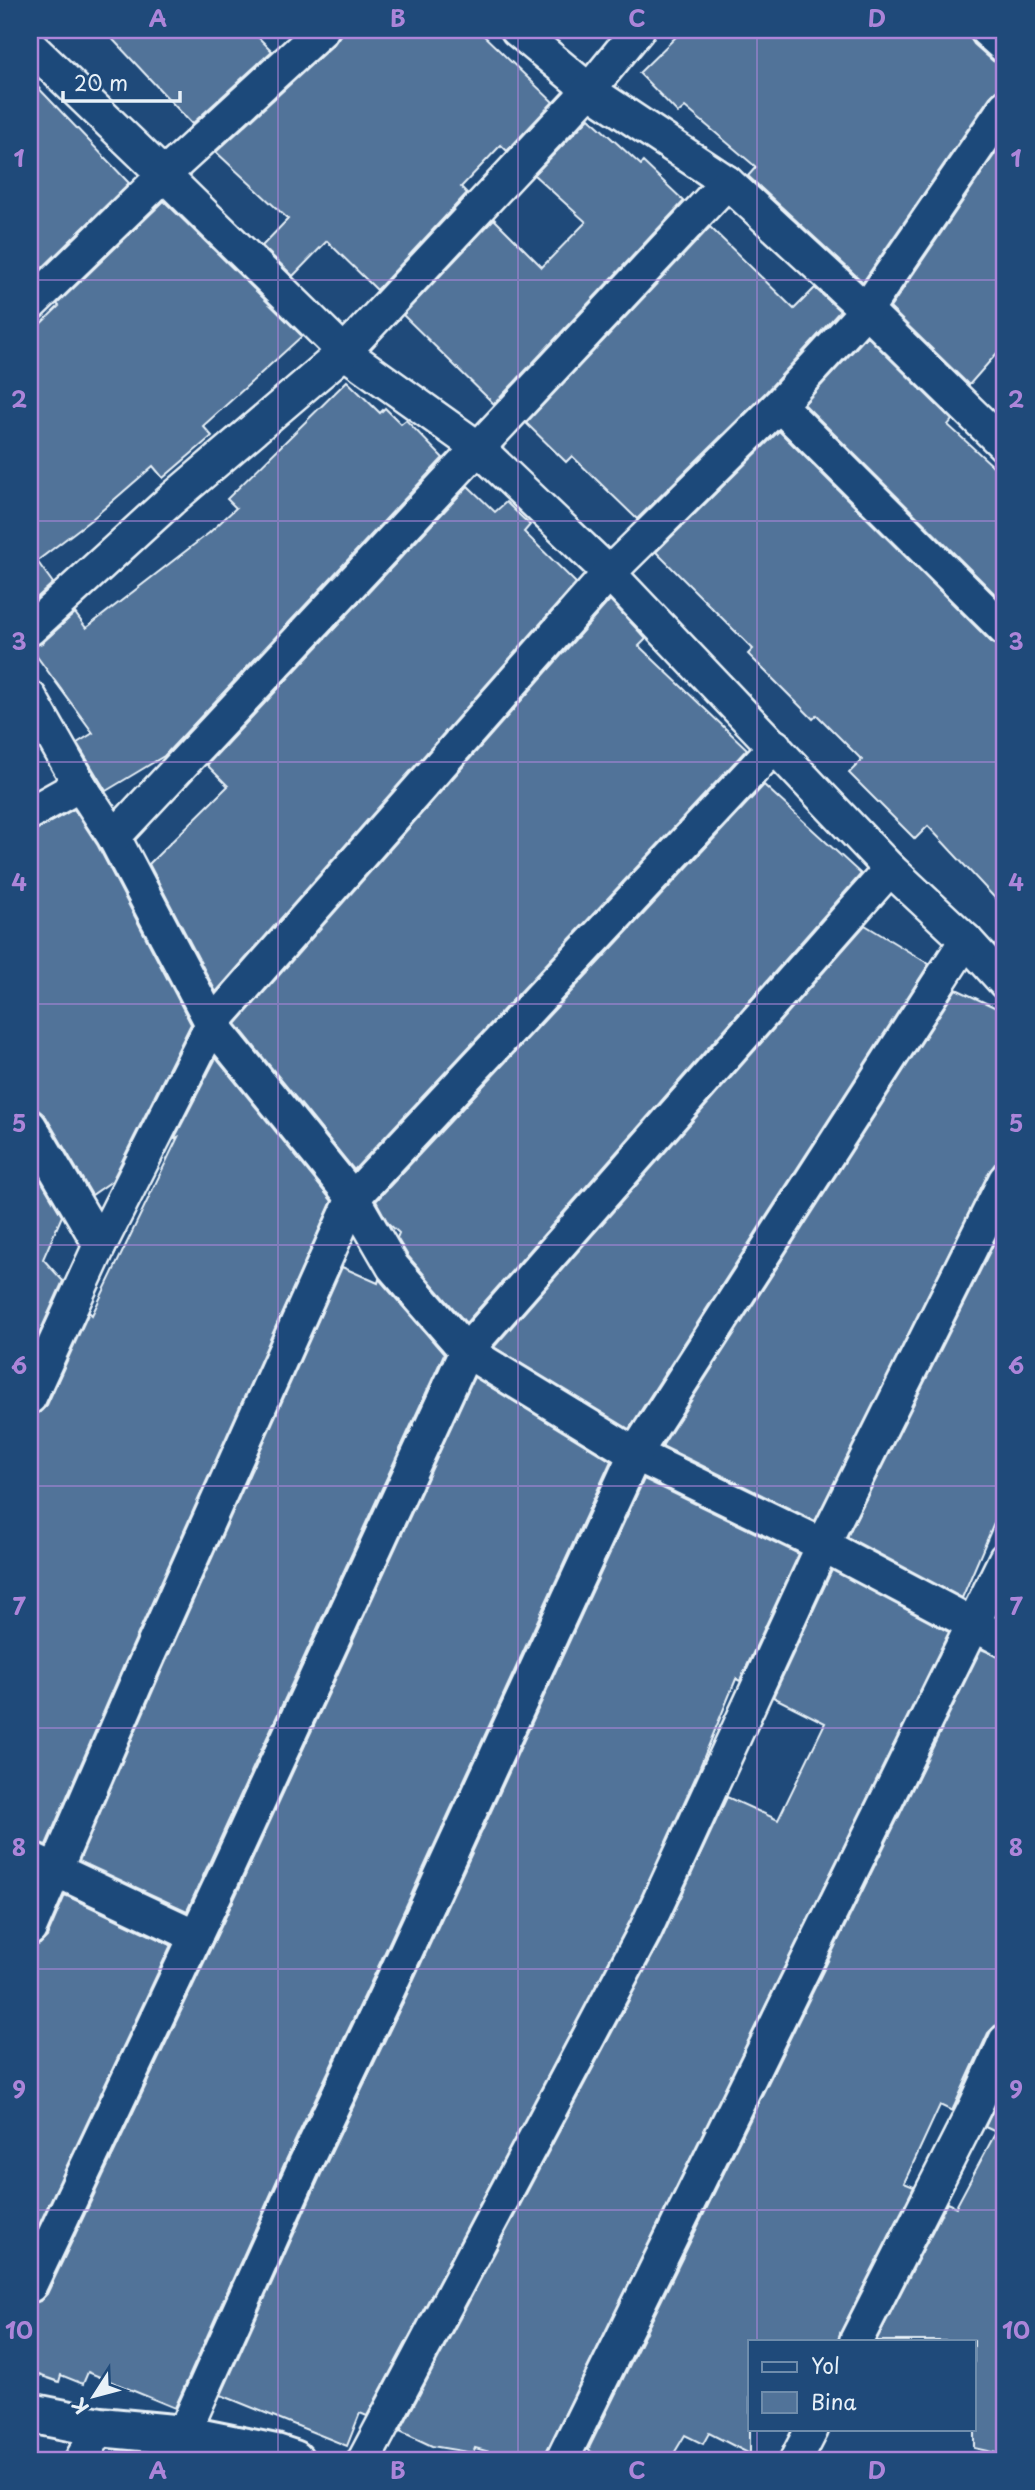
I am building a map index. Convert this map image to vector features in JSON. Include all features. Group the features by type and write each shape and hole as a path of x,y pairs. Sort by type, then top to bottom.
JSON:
{"street":[{"path":"32,298 322,30"},
{"path":"517,30 589,90 727,182 866,310 1005,446"},
{"path":"30,629 171,500 344,352 589,90 638,30"},
{"path":"986,30 1005,47"},
{"path":"30,46 344,352 477,447 609,573 890,869 966,940 1005,983"},
{"path":"30,1397 100,1245 212,1024 609,573 779,405 866,310 1005,107"},
{"path":"114,836 727,182"},
{"path":"779,405 1005,630"},
{"path":"30,697 80,785 114,836 212,1024 353,1198 393,1267 466,1351 635,1454 823,1545 1005,1641"},
{"path":"30,1929 43,1865 152,1647 353,1198 775,746"},
{"path":"30,813 80,785"},
{"path":"30,2286 196,1936 466,1351 890,869"},
{"path":"183,2435 298,2179 635,1454 966,940"},
{"path":"30,1126 100,1245"},
{"path":"364,2460 646,1929 823,1545 1005,1180"},
{"path":"562,2460 1005,1559"},
{"path":"43,1865 196,1936"},
{"path":"857,2340 976,2105 1005,2041"},
{"path":"30,2413 100,2427 183,2435 281,2458"},
{"path":"81,2460 100,2427"},
{"path":"796,2460 811,2430"}],"building":[{"path":"104,30 251,30 272,51 192,124"},
{"path":"344,30 478,30 553,102 507,151 501,145 461,187 467,193 377,290 327,241 293,276 262,246 288,219 216,152 334,44"},
{"path":"683,30 968,30 974,44 993,61 1005,65 1005,89 996,91 990,97 863,282 748,176 756,167 685,107 678,113 639,73"},
{"path":"30,79 129,183 32,278 30,276"},
{"path":"589,118 641,165 643,162 684,201 494,404 403,315 494,219 542,267 586,222 534,175"},
{"path":"1005,139 1005,344 969,385 890,308"},
{"path":"164,201 302,336 203,426 212,436 163,478 153,466 92,519 37,561 53,583 30,604 30,334 59,306 57,304"},
{"path":"710,227 794,309 815,288 840,311 766,392 637,519 572,456 566,462 526,423"},
{"path":"867,336 952,420 948,425 1005,477 1005,604 804,404"},
{"path":"347,381 380,413 385,408 401,424 406,420 443,458 164,756 106,791 77,743 93,733 30,647 42,643 75,613 86,628 209,533 236,508 227,499"},
{"path":"779,431 992,643 1005,648 1005,909 928,826 915,839 849,773 862,760 817,715 813,719 748,654 753,649 656,552"},
{"path":"468,486 495,512 506,502 530,525 524,532 576,583 216,992 149,864 228,786 207,765"},
{"path":"610,600 646,639 639,646 747,749 354,1170 236,1024"},
{"path":"764,785 861,874 466,1323 408,1256 397,1238 399,1233 388,1223 376,1201"},
{"path":"74,809 98,846 191,1024 112,1181 92,1195 46,1117 38,1110 30,1108 30,833"},
{"path":"865,925 929,964 629,1429 494,1347"},
{"path":"956,989 1005,1012 1005,1162 995,1164 989,1172 815,1521 662,1446"},
{"path":"216,1058 332,1201 46,1845 30,1840 30,1415 40,1412 47,1405 89,1312 92,1315 178,1137 174,1139"},
{"path":"30,1162 62,1216 43,1259 63,1281 30,1354"},
{"path":"1005,1221 1005,1498 962,1598 847,1537"},
{"path":"342,1267 378,1283 379,1279 444,1354 187,1911 79,1861"},
{"path":"474,1377 611,1461 373,1978 287,2158 175,2408 88,2372 83,2384 61,2375 59,2382 30,2372 30,2304 40,2301 47,2294 244,1878"},
{"path":"644,1479 799,1554 740,1681 736,1679 697,1774 630,1921 367,2416 360,2413 347,2446 221,2395"},
{"path":"832,1570 949,1632 544,2460 519,2460 475,2448 473,2453 432,2446 400,2431 662,1938 727,1797 778,1820 825,1723 773,1697"},
{"path":"981,1649 1005,1659 1005,2023 995,2026 988,2033 952,2111 940,2105 904,2183 914,2187 838,2340 748,2340 750,2454 709,2433 703,2444 685,2435 670,2460 606,2460 588,2450"},
{"path":"65,1895 171,1945 30,2244 30,1947 40,1944 47,1937"},
{"path":"1005,2085 1005,2455 974,2448 976,2340 877,2340 947,2203 956,2207 996,2132 985,2127"}]}
